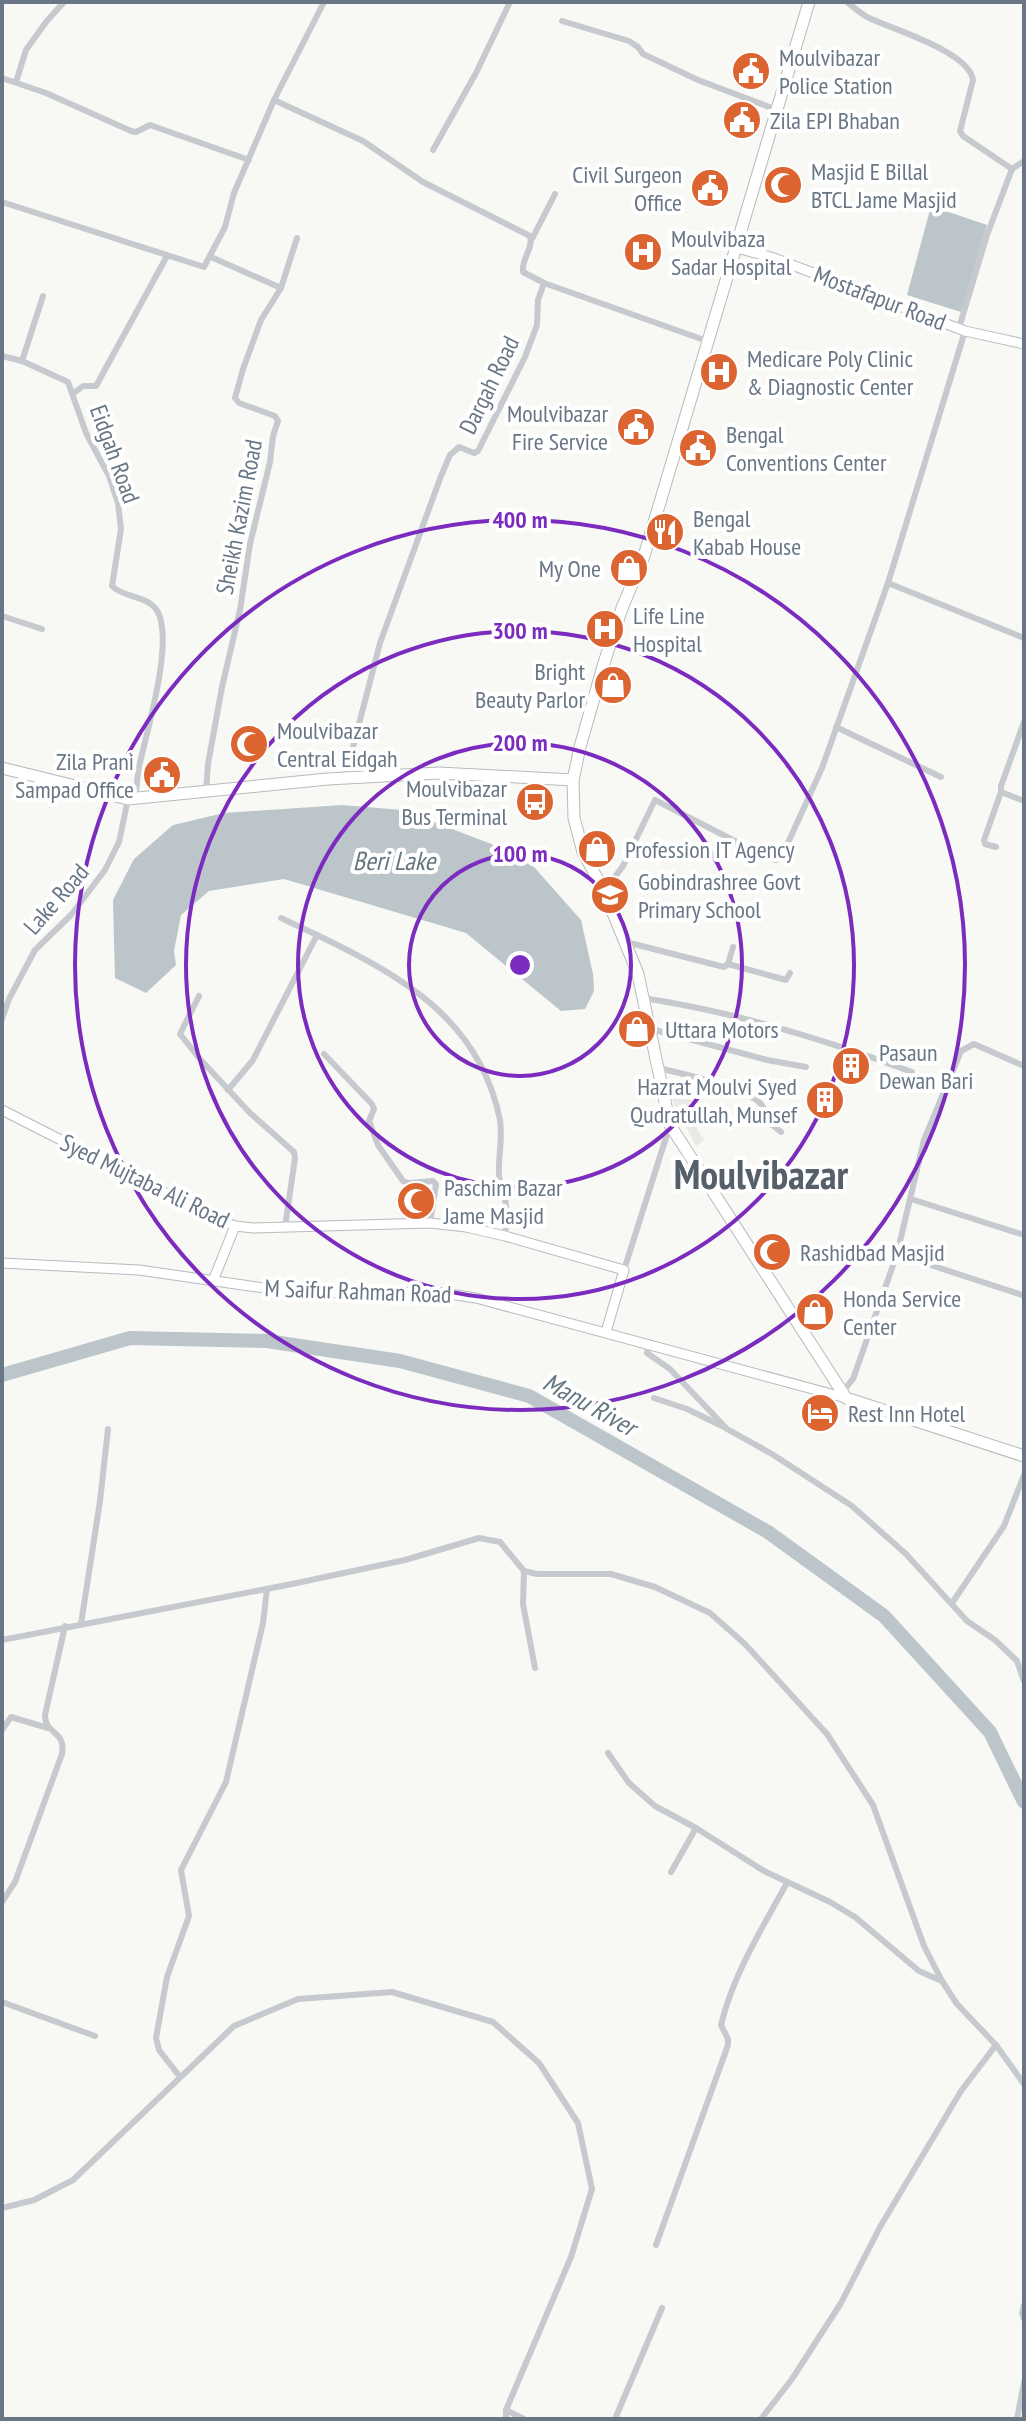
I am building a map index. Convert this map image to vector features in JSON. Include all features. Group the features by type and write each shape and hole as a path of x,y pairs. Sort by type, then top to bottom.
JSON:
{"highway":[{"path":"809,2 644,556 604,663 573,780 574,818 583,852 604,891 638,974 670,1125 844,1395 1024,1456"},
{"path":"2,768 132,799 345,778 439,773 573,780"}],"street":[{"path":"16,82 26,50 64,2"},
{"path":"2,202 204,267 225,227 234,193 274,100 324,2"},
{"path":"433,150 476,73 510,2"},
{"path":"847,2 867,16 938,46 968,69 973,80 960,131 1012,169"},
{"path":"562,21 629,41 643,54 684,74 777,110"},
{"path":"2,78 46,93 131,131 136,132 150,125 249,160"},
{"path":"274,100 363,141 423,182 532,239"},
{"path":"604,891 623,866 655,800 768,858 776,860 782,856 822,768 888,583 987,235 1012,169 1024,161"},
{"path":"555,194 532,239 522,266 523,272 544,283 709,342"},
{"name":"Sheikh Kazim Road","path":"206,792 222,687 278,421 275,416 239,403 235,398 261,320 281,288 297,238"},
{"name":"Mostafapur Road","path":"737,248 774,258 962,330 1024,344"},
{"path":"74,393 83,386 96,386 167,256"},
{"path":"211,257 281,288"},
{"name":"Dargah Road","path":"345,778 380,643 441,476 450,455 459,447 474,453 478,451 525,357 537,325 538,300 544,283"},
{"path":"22,361 43,296"},
{"name":"Eidgah Road","path":"2,356 65,379 74,393 86,433 109,476 118,503 121,529 112,586 118,592 150,603 161,619 157,695 132,799"},
{"path":"888,583 1024,638"},
{"path":"2,616 42,629"},
{"path":"996,847 985,844 984,840 1024,722"},
{"path":"836,727 941,777"},
{"path":"1001,792 1024,801"},
{"name":"Lake Road","path":"2,1019 35,950 71,915 105,870 119,842 132,799"},
{"path":"281,918 401,980 431,1002 480,1062 492,1091 500,1124 499,1178 506,1204 505,1236"},
{"path":"228,1090 253,1060 317,935"},
{"path":"626,942 786,980 790,973"},
{"path":"728,964 733,947"},
{"path":"199,996 180,1034 228,1090 294,1152 285,1227"},
{"path":"643,998 703,1008 801,1033 912,1072"},
{"path":"651,1029 806,1067"},
{"path":"844,1395 853,1379 897,1254 924,1140 961,1051 974,1044 1024,1066"},
{"path":"324,1054 372,1104 374,1109 369,1121 378,1145 403,1181 433,1181 436,1184 430,1223"},
{"path":"659,1068 711,1081 754,1098 763,1107 767,1121 781,1132"},
{"name":"Syed Mujtaba Ali Road","path":"2,1110 235,1226 430,1223 466,1227 624,1270"},
{"path":"606,1332 670,1125"},
{"path":"911,1199 1024,1235"},
{"path":"213,1281 235,1226"},
{"path":"897,1254 1022,1295"},
{"name":"M Saifur Rahman Road","path":"2,1263 139,1270 285,1291 436,1292 490,1301 844,1395"},
{"path":"650,1344 647,1353 670,1369 727,1429"},
{"path":"654,1398 687,1409 727,1429 852,1506 906,1554 967,1621 995,1640 1017,1661 1024,1681"},
{"path":"81,1624 108,1429"},
{"path":"952,1603 1004,1526 1024,1475"},
{"path":"2,1640 405,1560 479,1538 500,1542 524,1571 537,1574 611,1574 655,1587 710,1613 745,1644 827,1734 873,1805 924,1946 942,1981 957,2004 996,2045 1024,2084"},
{"path":"524,1571 523,1604 535,1668"},
{"path":"180,2077 159,2050 156,2038 167,1977 189,1916 181,1870 226,1782 263,1623 267,1589"},
{"path":"48,1728 45,1715 65,1626"},
{"path":"2,1730 11,1717 48,1728 60,1736 64,1744 15,1882 2,1902"},
{"path":"608,1753 629,1783 655,1806 787,1883 855,1917 919,1971 942,1981"},
{"path":"671,1872 696,1828"},
{"path":"656,2245 728,2045 721,2025 725,2012 736,1982 787,1883"},
{"path":"2,2208 34,2200 73,2180 234,2026 298,1999 392,1992 493,2022 539,2063 578,2123 592,2189 571,2257 506,2410 506,2419"},
{"path":"2,2002 95,2036"},
{"path":"761,2419 792,2379 841,2303 880,2227 961,2091 996,2045"},
{"path":"1024,2305 1024,2319"},
{"path":"615,2419 662,2308"},
{"path":"1017,2419 1024,2382"},
{"path":"506,2410 524,2419"}],"shaded area":[{"path":"677,1091 680,1097 701,1103 696,1127 704,1140 696,1146 669,1094"}],"water":[{"path":"931,206 987,225 961,312 907,295"},
{"name":"Beri Lake","path":"342,805 402,810 494,845 534,867 581,920 594,991 585,1009 561,1011 466,933 284,879 209,891 181,915 174,951 176,965 146,993 115,978 113,900 134,859 173,825 224,813"}],"waterway":[{"name":"Manu River","path":"2,1375 130,1338 267,1341 400,1361 529,1396 768,1532 884,1616 990,1732 1024,1802"}],"place":[{"name":"Moulvibazar Police Station","path":"751,71"},
{"name":"Zila EPI Bhaban","path":"742,120"},
{"name":"Masjid E Billal BTCL Jame Masjid","path":"783,185"},
{"name":"Civil Surgeon Office","path":"710,188"},
{"name":"Moulvibaza Sadar Hospital","path":"643,252"},
{"name":"Medicare Poly Clinic & Diagnostic Center","path":"719,372"},
{"name":"Moulvibazar Fire Service","path":"636,427"},
{"name":"Bengal Conventions Center","path":"698,448"},
{"name":"Bengal Kabab House","path":"665,532"},
{"name":"My One","path":"629,568"},
{"name":"Life Line Hospital","path":"605,629"},
{"name":"Bright Beauty Parlor","path":"613,685"},
{"name":"Moulvibazar Central Eidgah","path":"249,744"},
{"name":"Zila Prani Sampad Office","path":"162,775"},
{"name":"Moulvibazar Bus Terminal","path":"535,802"},
{"name":"Profession IT Agency","path":"597,849"},
{"name":"Gobindrashree Govt Primary School","path":"610,895"},
{"name":"Uttara Motors","path":"637,1029"},
{"name":"Pasaun Dewan Bari","path":"851,1066"},
{"name":"Hazrat Moulvi Syed Qudratullah, Munsef","path":"825,1100"},
{"name":"Paschim Bazar Jame Masjid","path":"416,1201"},
{"name":"Rashidbad Masjid","path":"772,1252"},
{"name":"Honda Service Center","path":"815,1312"},
{"name":"Rest Inn Hotel","path":"820,1413"}],"district":[{"name":"Moulvibazar","path":"761,1174"}]}
